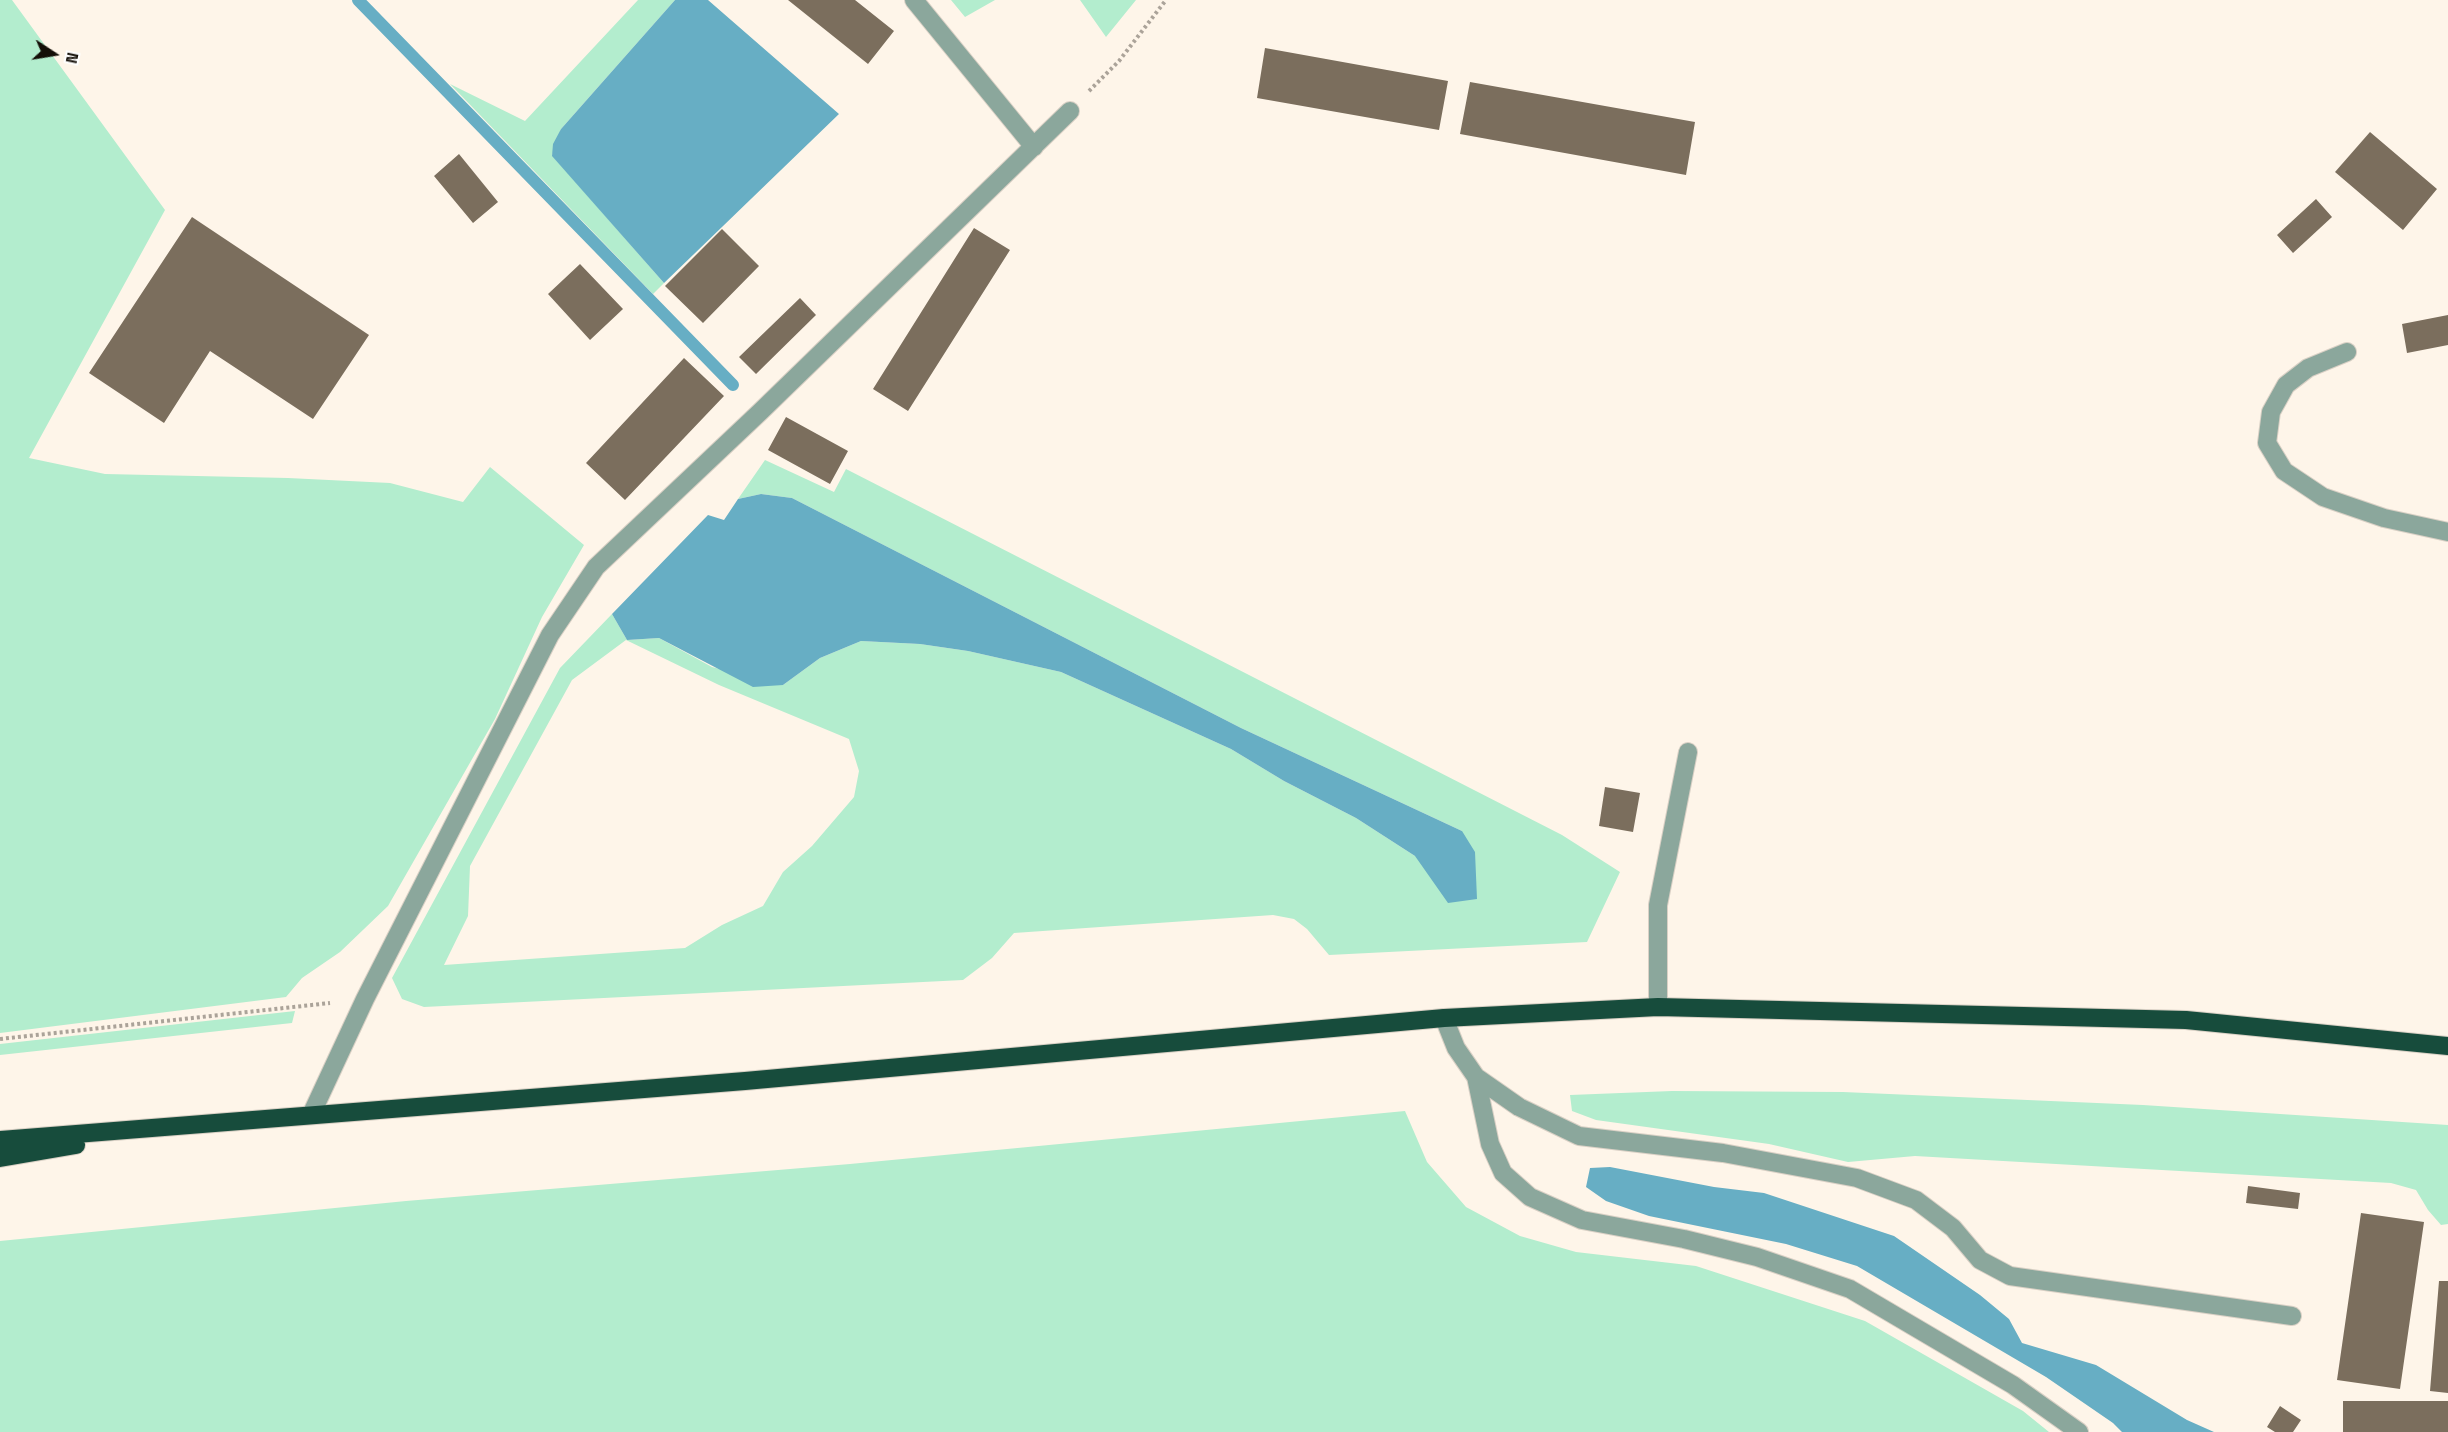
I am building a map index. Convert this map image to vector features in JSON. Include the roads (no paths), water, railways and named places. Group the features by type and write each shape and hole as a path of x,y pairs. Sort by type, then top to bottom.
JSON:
{"highway":[{"path":"0,1140 745,1081 1444,1018 1658,1007 2186,1020 2448,1046"},
{"path":"0,1158 182,1127"}],"street":[{"path":"914,0 1034,147"},
{"path":"312,1115 365,999 550,635 596,567 752,420 1070,111"},
{"path":"2347,352 2308,368 2286,385 2271,412 2267,443 2284,471 2323,497 2384,518 2448,532"},
{"path":"1658,1007 1658,905 1688,752"},
{"path":"1444,1018 1456,1048 1476,1077 1519,1107 1579,1136 1723,1153 1857,1178 1916,1200 1953,1228 1980,1260 2010,1276 2292,1317"},
{"path":"1476,1077 1490,1144 1503,1173 1530,1197 1582,1220 1684,1239 1757,1257 1850,1289 2013,1384 2079,1432"}],"water":[{"path":"675,0 708,0 839,114 664,283 552,156 553,144 561,129"},
{"path":"761,494 792,498 1241,728 1462,831 1475,852 1477,899 1448,903 1415,856 1356,818 1284,781 1231,749 1061,672 968,651 920,644 861,641 820,658 783,685 753,687 659,638 627,640 612,614 708,515 724,520 738,499"},
{"path":"1610,1167 1714,1187 1764,1193 1894,1236 1980,1295 2009,1319 2022,1343 2096,1365 2187,1420 2214,1432 2122,1432 2113,1423 2046,1377 1857,1266 1786,1244 1649,1216 1606,1201 1586,1187 1590,1168"}],"waterway":[{"path":"358,0 733,385"}]}
